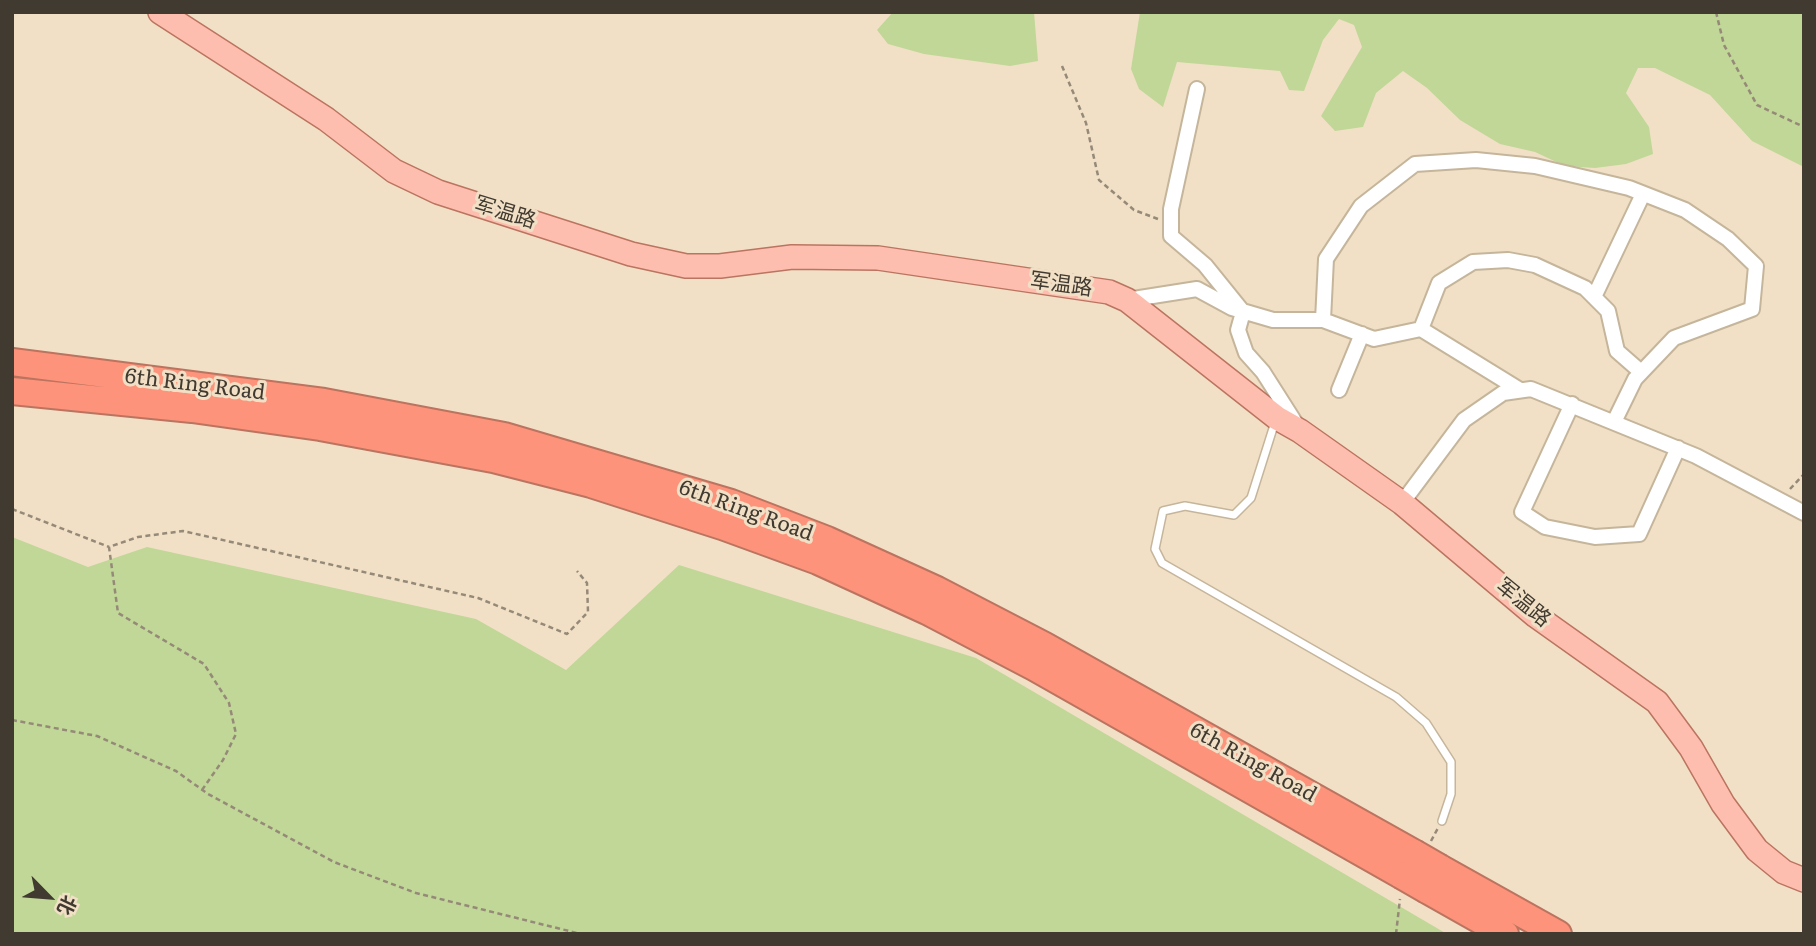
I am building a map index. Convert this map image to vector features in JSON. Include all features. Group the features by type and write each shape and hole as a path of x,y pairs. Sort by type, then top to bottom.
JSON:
{"highway":[{"name":"6th Ring Road","path":"12,362 324,402 478,431 598,462 731,503 827,540 937,590 1045,646 1408,864"},
{"name":"6th Ring Road","path":"12,391 281,422 493,459 591,484 722,526 818,561 927,611 1408,864"},
{"path":"1408,864 1433,879 1505,934"},
{"path":"1433,879 1558,934"}],"main road":[{"name":"军温路","path":"160,12 326,119 394,171 438,192 631,254 686,267 720,266 792,257 878,258 1109,292 1127,300 1277,418 1300,431 1402,503 1536,615 1657,702 1691,748 1723,804 1758,850 1784,872 1804,880"}],"street":[{"path":"1197,89 1171,209 1171,236 1205,265 1243,312"},
{"path":"1322,320 1326,259 1361,206 1415,164 1476,160 1535,166 1643,194 1685,210 1728,239 1756,266 1752,309 1674,338 1641,372 1614,422"},
{"path":"1594,298 1643,194"},
{"path":"1421,329 1438,283 1473,262 1508,260 1535,265 1585,288 1608,311 1617,351 1641,372"},
{"path":"1127,300 1197,289 1243,312 1273,320 1322,320 1374,339 1421,329 1520,390"},
{"path":"1243,312 1238,330 1246,353 1264,372 1300,431"},
{"path":"1339,390 1362,334"},
{"path":"1402,503 1464,420 1503,393 1531,388 1678,448 1804,513"},
{"path":"1572,404 1522,513 1545,527 1595,537 1639,534 1678,448"}],"lane":[{"path":"1277,418 1251,498 1234,515 1185,506 1163,511 1155,549 1162,563 1396,697 1426,723 1451,762 1451,794 1442,821"}],"path":[{"path":"1716,12 1724,45 1757,105 1804,127"},
{"path":"1062,66 1086,122 1099,180 1134,210 1171,223"},
{"path":"1781,501 1804,474"},
{"path":"12,509 109,547 138,537 183,531 478,598 567,634 588,612 587,583 577,571"},
{"path":"109,547 118,613 204,664 229,703 236,734 223,760 202,790"},
{"path":"12,720 97,736 176,771 202,790 334,862 416,893 581,934"}],"green space":[{"path":"893,12 1034,12 1038,61 1010,66 924,54 888,44 877,30"},
{"path":"1140,12 1804,12 1804,167 1752,141 1710,95 1655,68 1638,68 1626,93 1649,127 1653,154 1626,164 1595,168 1565,166 1535,152 1500,144 1460,120 1427,88 1403,71 1376,93 1363,127 1335,131 1321,116 1362,47 1354,25 1339,19 1323,40 1304,91 1289,90 1280,71 1177,62 1163,107 1139,89 1131,69"},
{"path":"12,537 88,567 147,547 476,619 566,670 679,565 976,658 1447,934 12,934"}]}
